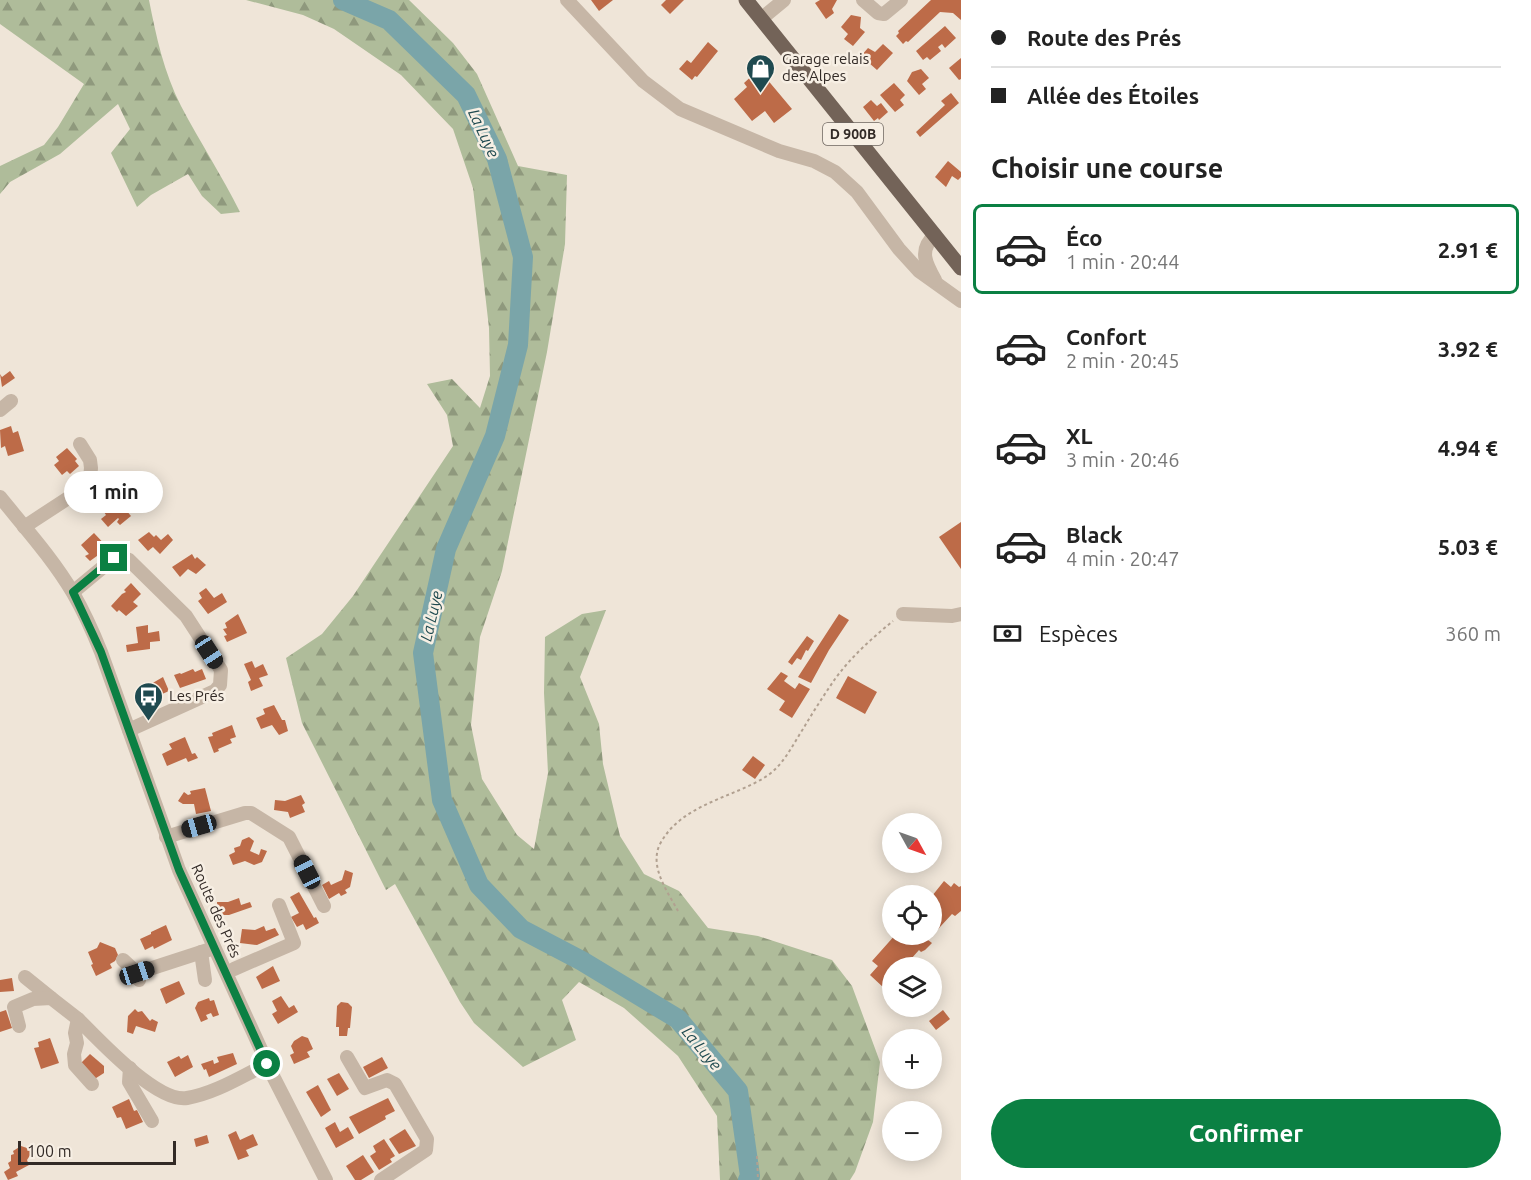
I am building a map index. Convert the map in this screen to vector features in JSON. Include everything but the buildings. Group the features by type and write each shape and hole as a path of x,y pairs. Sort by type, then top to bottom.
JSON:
{"main road":[{"name":"D 900B","path":"746,0 961,266"}],"street":[{"path":"567,0 643,81 680,110 835,172 857,192 919,271 961,301"},
{"path":"761,19 784,0"},
{"path":"863,0 884,14 901,0"},
{"path":"935,235 926,244 924,256 937,284"},
{"path":"24,527 82,489 90,478 90,460 80,444"},
{"name":"Route des Prés","path":"0,497 73,592 101,652 207,950 326,1180"},
{"path":"73,592 114,558 122,557 129,560 186,616 221,670 220,685 215,692 129,730"},
{"path":"903,614 952,616 961,614"},
{"path":"166,837 251,813 289,837 324,906"},
{"path":"234,969 294,943 279,905"},
{"path":"123,960 138,977 168,963 207,950 205,980"},
{"path":"153,954 168,963"},
{"path":"25,976 51,998 76,1026 158,1090 184,1098 212,1091 267,1064"},
{"path":"19,1026 14,1007 33,999 51,998"},
{"path":"76,1026 75,1065 92,1084"},
{"path":"347,1057 365,1088 387,1080 396,1084 427,1139 426,1150 381,1180"},
{"path":"130,1068 129,1082 152,1121"}],"path":[{"path":"678,910 663,885 655,857 661,842 674,826 704,805 767,776 784,760 836,678 872,637 903,614"},
{"path":"757,1156 758,1180"}],"green space":[{"path":"0,0 149,0 161,54 175,93 240,212 221,214 202,196 188,174 151,195 137,207 111,153 130,129 118,104 60,154 10,182 0,194 0,166 44,145 58,127 84,84 0,24"},
{"path":"246,0 409,0 453,43 477,74 518,166 567,175 565,244 547,352 502,571 480,637 471,725 482,779 517,835 534,849 548,773 544,693 545,637 582,614 606,610 580,677 599,724 603,764 620,836 644,874 679,891 708,928 758,936 832,960 852,986 880,1062 873,1122 850,1180 720,1180 717,1116 678,1056 624,1008 579,982 562,1000 576,1040 523,1067 474,1023 395,884 386,890 302,723 286,658 322,634 353,596 453,446 447,415 427,384 452,379 480,408 490,376 489,328 473,188 453,129 401,75 334,29 303,15"}],"waterway":[{"name":"La Luye","path":"343,0 389,20 466,95 497,159 523,257 518,345 495,436 446,549 423,653 442,800 479,885 521,929 582,961 678,1019 738,1091 750,1176 748,1180"}],"place":[{"name":"Garage relais des Alpes","path":"761,94"},
{"name":"Les Prés","path":"148,722"}],"route":[{"path":"114,558 73,592 101,652 179,870 267,1064"}]}
